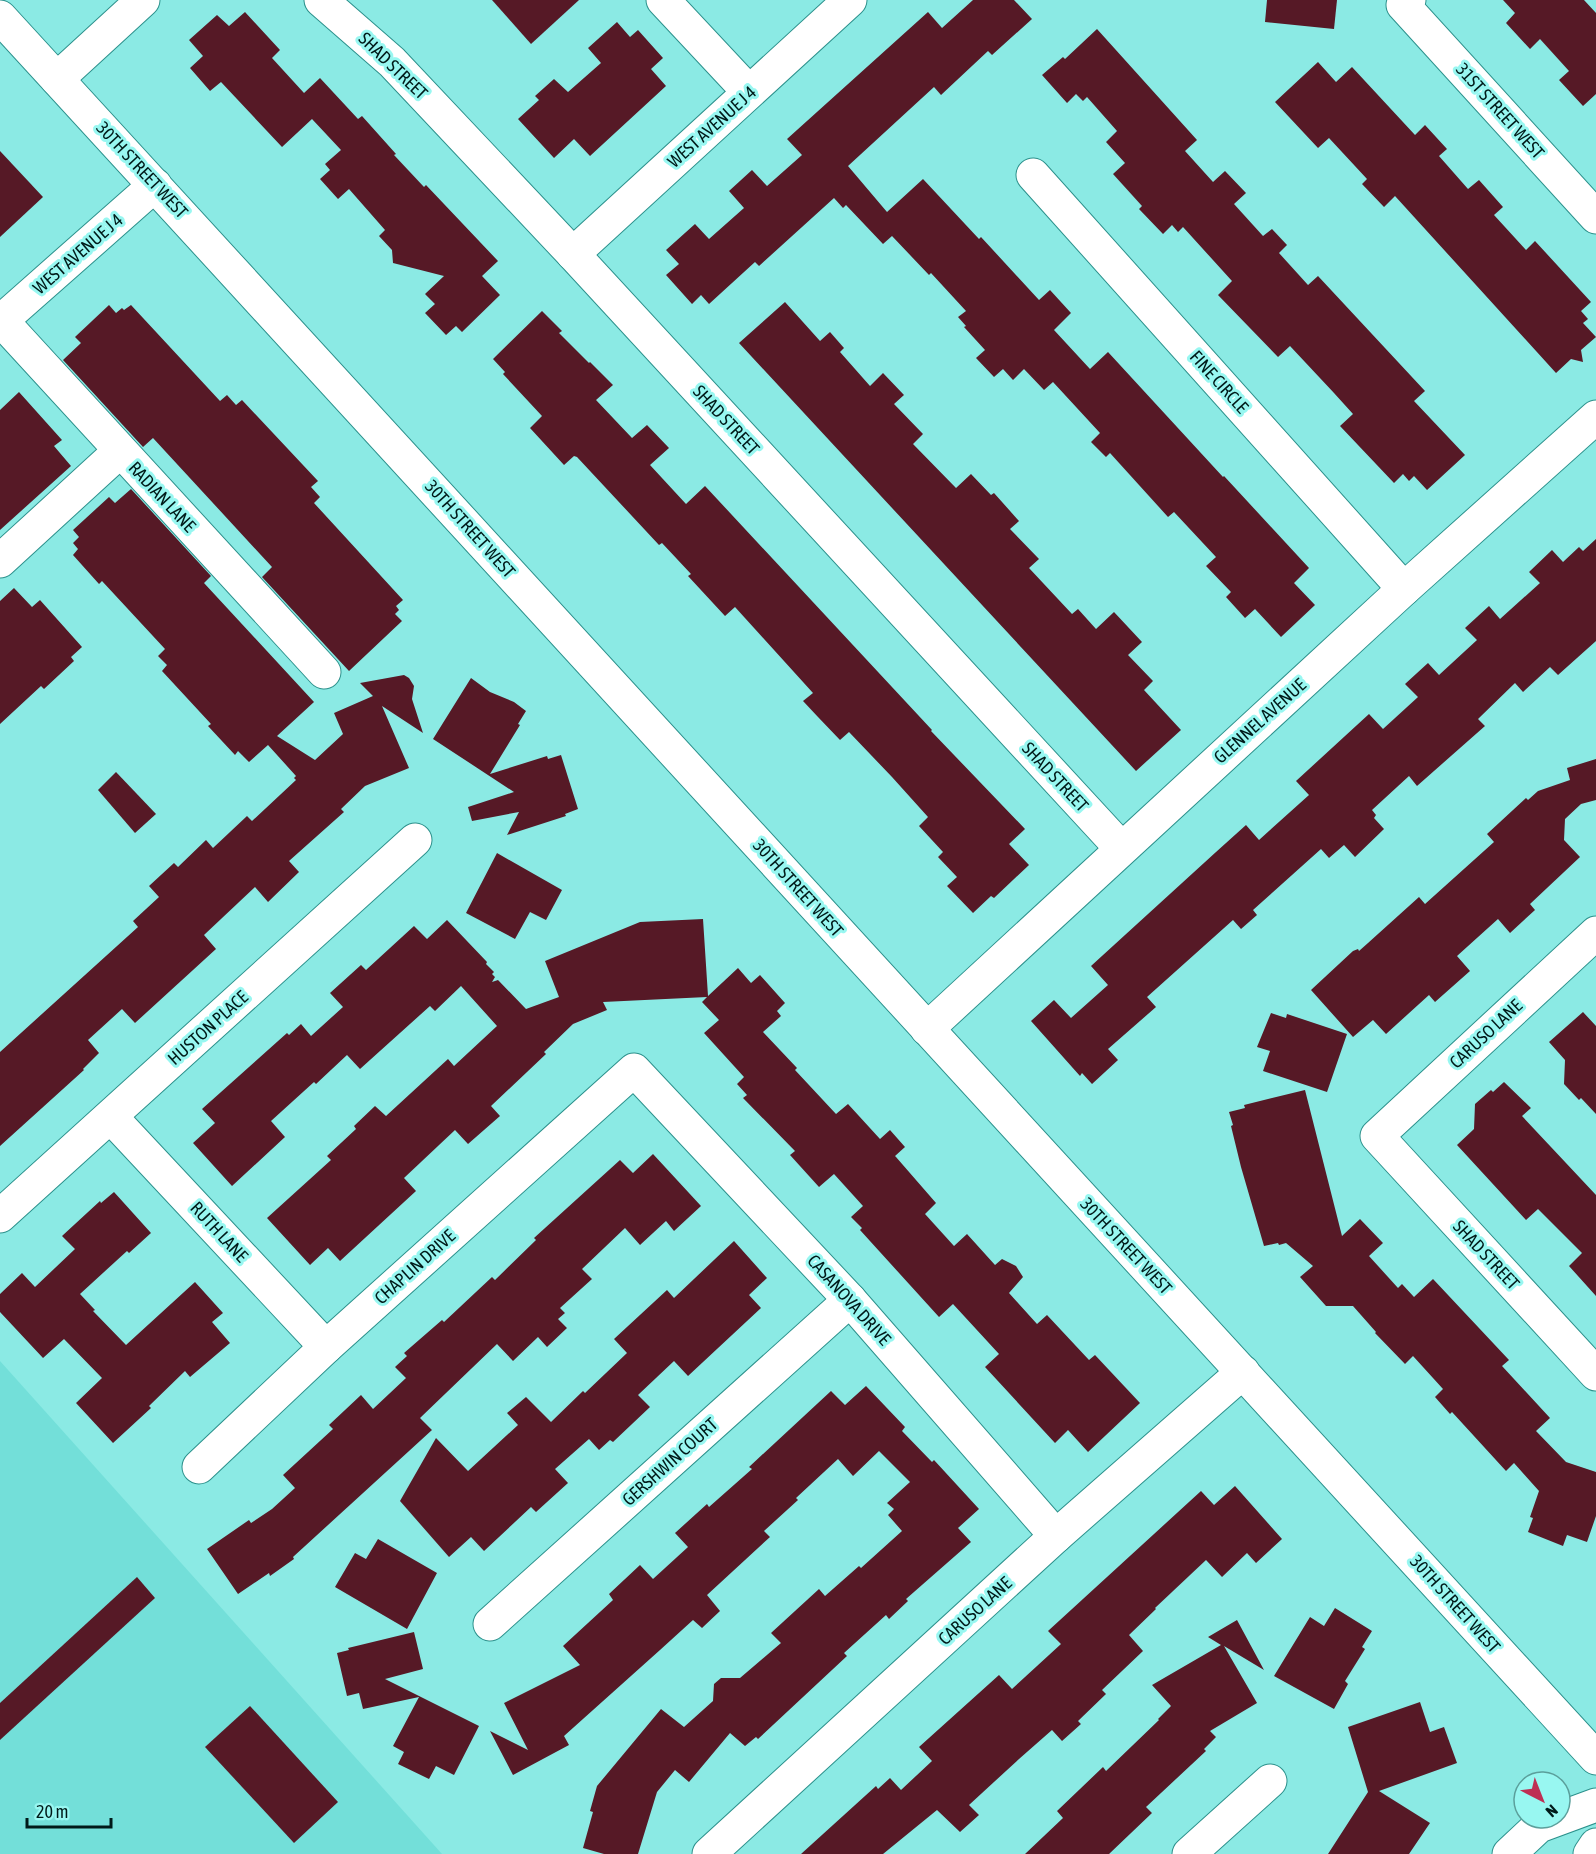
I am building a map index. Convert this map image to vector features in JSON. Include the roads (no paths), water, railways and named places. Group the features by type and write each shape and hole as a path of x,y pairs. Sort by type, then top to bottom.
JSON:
{"street":[{"path":"57,79 143,0"},
{"name":"SHAD STREET","path":"321,0 392,62 573,254 1121,848"},
{"path":"663,0 749,92"},
{"name":"WEST AVENUE J 4","path":"573,254 850,0"},
{"name":"31ST STREET WEST","path":"1406,3 1596,218"},
{"name":"30TH STREET WEST","path":"0,17 1596,1758"},
{"name":"FINE CIRCLE","path":"1033,175 1404,589"},
{"name":"WEST AVENUE J 4","path":"1,321 155,185"},
{"name":"RADIAN LANE","path":"1,321 324,672"},
{"name":"GLENNEL AVENUE","path":"927,1029 1404,589 1596,417"},
{"path":"0,561 120,451"},
{"name":"HUSTON PLACE","path":"0,1216 415,840"},
{"name":"CARUSO LANE","path":"1377,1136 1596,933"},
{"name":"CASANOVA DRIVE","path":"634,1070 850,1300 1056,1536"},
{"name":"CHAPLIN DRIVE","path":"199,1467 326,1347 634,1070"},
{"name":"RUTH LANE","path":"111,1117 326,1347"},
{"name":"SHAD STREET","path":"1377,1136 1596,1374"},
{"name":"GERSHWIN COURT","path":"490,1624 850,1300"},
{"name":"CARUSO LANE","path":"709,1854 1056,1536 1243,1372"},
{"path":"1189,1854 1270,1781"},
{"path":"1509,1854 1539,1826 1596,1805"},
{"path":"1590,1854 1596,1845"}]}
